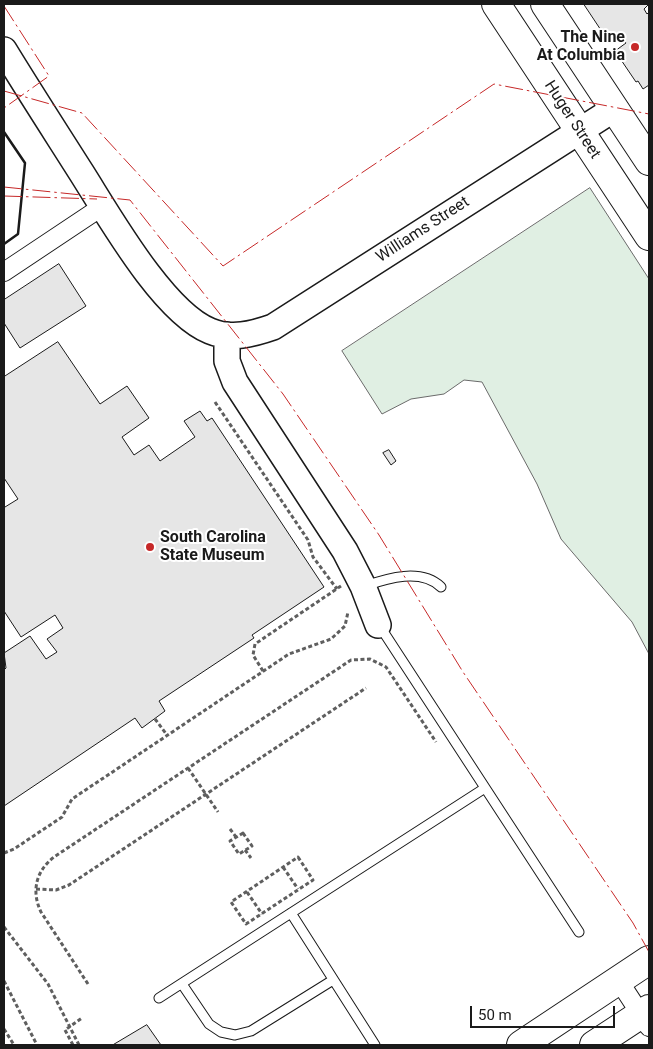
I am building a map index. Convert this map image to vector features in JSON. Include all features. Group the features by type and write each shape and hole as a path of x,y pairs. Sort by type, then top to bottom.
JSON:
{"main road":[{"name":"Huger Street","path":"496,4 649,236"},
{"path":"545,4 649,161"},
{"path":"521,1045 649,960"},
{"path":"594,1045 646,1017"}],"street":[{"name":"Williams Street","path":"4,50 103,206 156,285 173,304 202,327 227,335 254,334 273,327 614,109"},
{"path":"4,272 103,206"},
{"path":"227,335 227,361 238,388 345,551 352,586 378,625"},
{"path":"619,981 646,1017"}],"lane":[{"path":"352,586 404,576 425,578 441,587"},
{"path":"378,625 579,932"},
{"path":"159,998 485,788"},
{"path":"291,913 375,1045"},
{"path":"182,984 209,1024 221,1032 235,1035 251,1031 333,980"}],"path":[{"path":"215,402 308,540 313,557 336,589"},
{"path":"263,671 253,655 255,644 336,589 352,586"},
{"path":"4,853 14,849 62,817 72,798 288,654 331,639 345,626 349,609"},
{"path":"88,984 41,912 36,889 39,875 49,861 346,663 361,658 370,658 386,667 436,742"},
{"path":"36,889 56,890 65,887 366,688"},
{"path":"155,718 167,735"},
{"path":"188,768 218,812"},
{"path":"230,829 236,837"},
{"path":"243,833 252,846 239,854 230,841 236,837 243,833"},
{"path":"245,850 251,858"},
{"path":"298,858 313,880 298,889 246,924 231,902 298,858"},
{"path":"283,867 298,889"},
{"path":"246,892 262,914"},
{"path":"4,927 37,968 79,1045"},
{"path":"4,981 37,1045"},
{"path":"72,1045 65,1030 82,1018"},
{"path":"4,1029 14,1045"}],"green space":[{"path":"590,188 649,279 649,654 632,622 561,539 537,484 482,382 464,380 444,394 411,399 382,414 342,351"}],"building":[{"name":"The Nine At Columbia","path":"584,4 649,4 644,9 647,14 649,12 649,85 643,89 638,81 636,82 615,51 626,43 621,37 612,42 608,36 606,37"},
{"path":"59,264 86,306 20,348 4,323 4,300"},
{"name":"South Carolina State Museum","path":"58,342 100,404 127,386 149,418 122,437 134,455 149,445 160,461 195,437 184,421 200,411 207,421 212,418 324,587 252,635 254,638 159,701 165,711 142,728 135,718 4,806 4,670 6,668 4,653 30,636 46,659 57,652 47,639 63,628 55,615 21,637 4,611 4,506 18,499 4,478 4,377"},
{"path":"389,450 396,461 391,465 383,453"},
{"path":"147,1025 161,1045 113,1045"}],"wall":[{"path":"4,132 25,163 18,234 4,244"}],"power":[{"path":"4,6 49,76 4,108"},
{"path":"4,91 82,113 223,266 494,84 649,114"},
{"path":"4,187 130,200 283,394 379,535 463,672 633,923 649,952"},
{"path":"4,196 97,199"}],"place":[{"name":"The Nine At Columbia","path":"635,47"},
{"name":"South Carolina State Museum","path":"150,547"}]}
